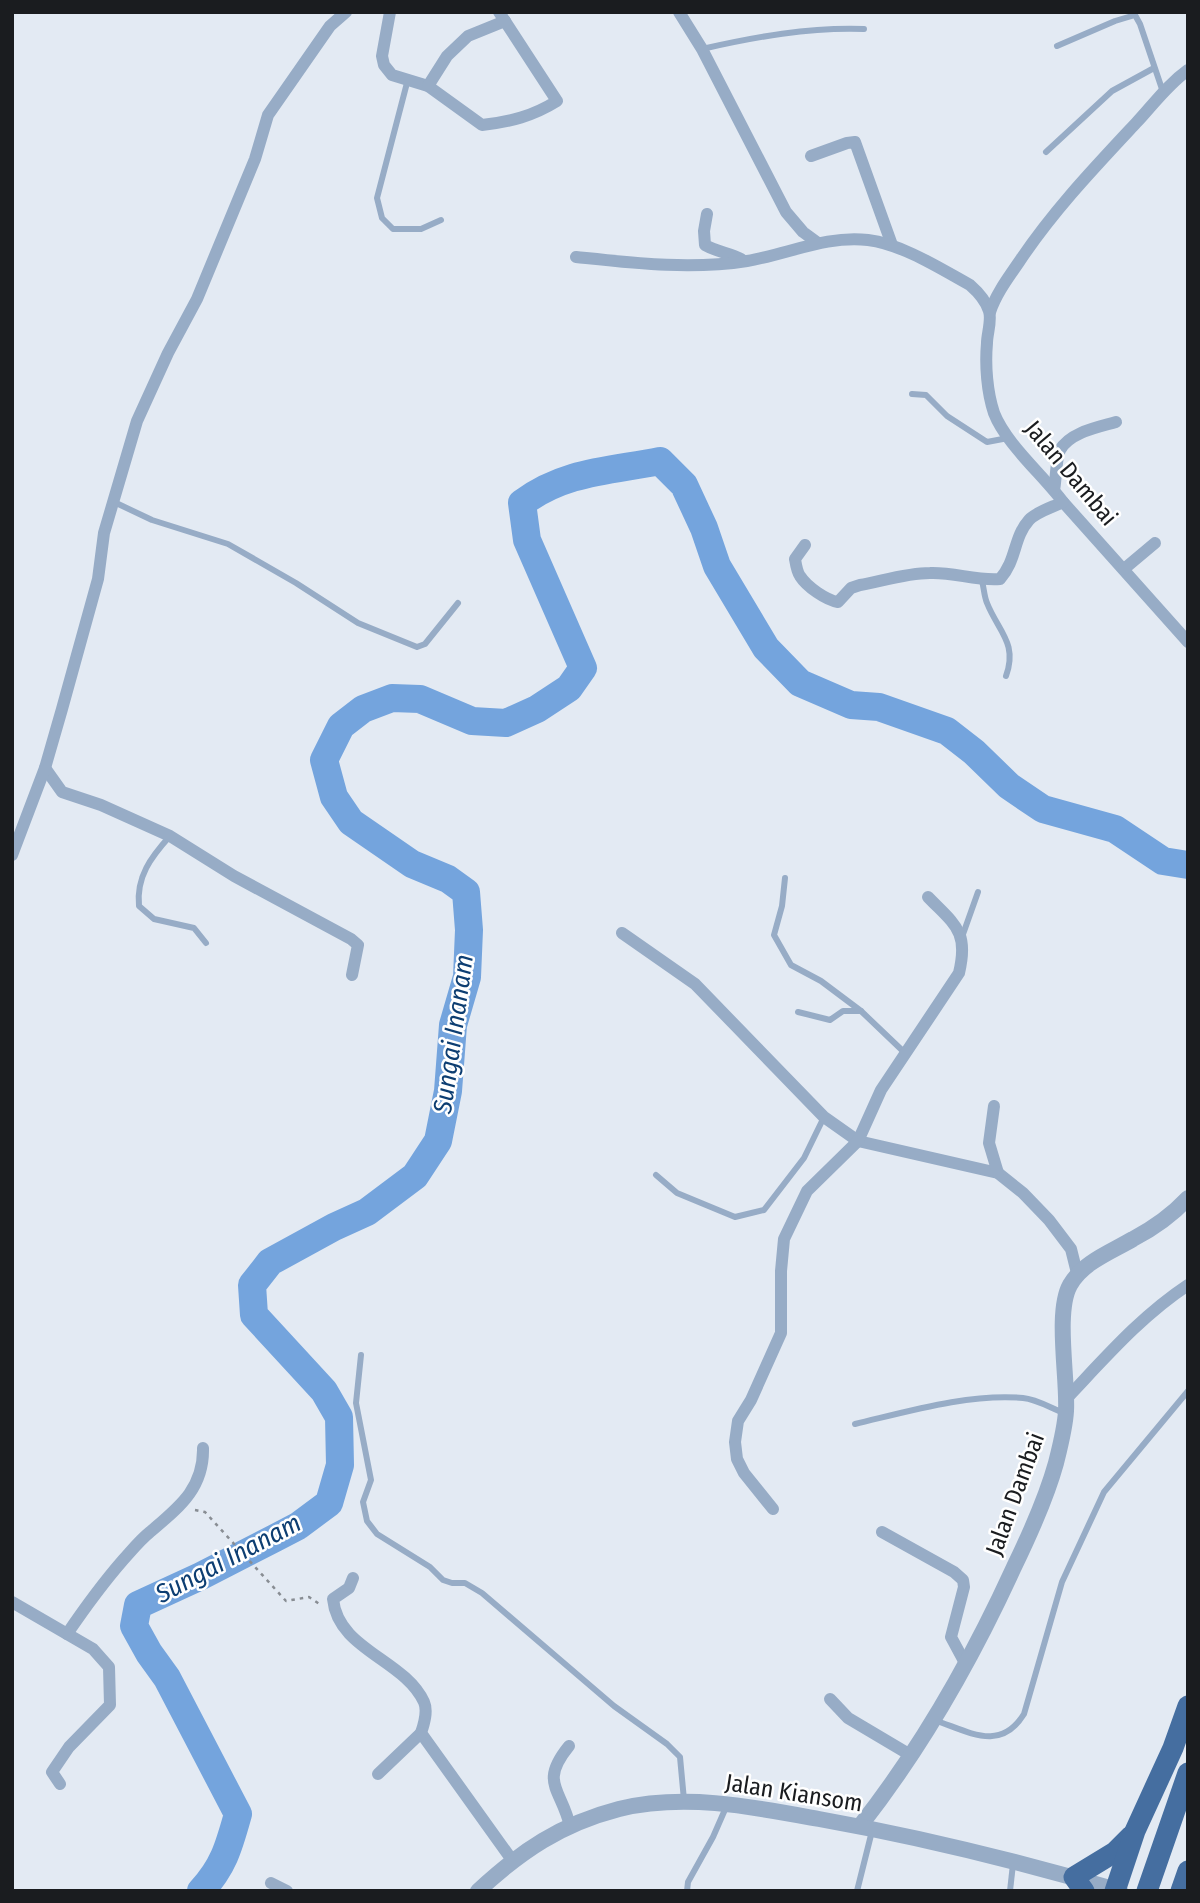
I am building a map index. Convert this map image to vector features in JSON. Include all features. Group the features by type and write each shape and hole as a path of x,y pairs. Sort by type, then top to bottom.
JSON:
{"highway":[{"path":"1117,1890 1135,1831 1173,1748 1188,1706"},
{"path":"1147,1891 1188,1773"},
{"path":"1079,1884 1135,1831"},
{"path":"1181,1891 1188,1871"}],"street":[{"path":"12,855 45,768 98,579 104,533 137,421 168,353 197,299 255,159 268,115 323,35 346,12"},
{"path":"390,12 382,56 384,65 392,75 428,86 482,125 507,122 537,113 557,101 502,16 468,36 447,56 428,86"},
{"path":"679,12 702,49 786,212 803,232 818,243"},
{"path":"990,312 993,300 1043,227 1074,188 1163,92 1188,70"},
{"path":"811,156 855,142 892,246"},
{"path":"707,214 705,245 745,261"},
{"path":"576,257 660,266 745,261 846,238 871,240 892,246 970,285 981,294 990,312"},
{"name":"Jalan Dambai","path":"990,312 986,346 989,389 995,414 1025,459 1188,642"},
{"path":"1054,491 1060,450 1073,438 1116,422"},
{"path":"805,545 795,559 799,575 808,586 832,601 838,602 851,588 860,585 928,572 982,581 1000,579 1010,568 1018,539 1030,519 1063,502"},
{"path":"1124,569 1155,543"},
{"path":"45,768 62,792 102,805 170,836 234,876 351,939 358,945 352,975"},
{"path":"773,1509 753,1486 737,1459 735,1442 738,1420 751,1400 781,1333 780,1271 784,1239 807,1191 858,1141 881,1090 959,973 963,958 962,937 928,897"},
{"path":"622,933 695,984 824,1117 858,1141 998,1173 1023,1193 1049,1220 1070,1249 1077,1273 1163,1221 1188,1198"},
{"path":"994,1106 989,1143 998,1173"},
{"name":"Jalan Dambai","path":"866,1828 912,1756 984,1631 1027,1539 1056,1463 1066,1406 1063,1334 1065,1304 1068,1288 1077,1273"},
{"path":"1066,1406 1137,1323 1188,1285"},
{"path":"67,1634 121,1562 147,1534 181,1506 193,1488 203,1463 202,1448"},
{"path":"882,1532 954,1572 962,1580 964,1587 951,1637 965,1663"},
{"path":"353,1578 349,1588 332,1599 334,1611 353,1639 412,1685 425,1703 421,1733 378,1774"},
{"path":"12,1602 93,1649 109,1667 110,1705 69,1747 52,1772 61,1784"},
{"path":"830,1699 848,1718 912,1756"},
{"path":"421,1733 512,1860"},
{"path":"569,1746 555,1764 552,1781 566,1809 570,1826"},
{"name":"Jalan Kiansom","path":"478,1891 512,1860 570,1826 619,1809 654,1803 684,1802 728,1804 866,1828 1013,1862 1079,1884 1117,1890"},
{"path":"271,1883 288,1891"}],"lane":[{"path":"1057,46 1135,15 1163,92"},
{"path":"702,49 828,27 864,29"},
{"path":"1046,152 1112,91 1154,68"},
{"path":"408,79 377,198 382,218 393,229 421,229 442,220"},
{"path":"912,394 926,394 947,416 987,442 1010,438"},
{"path":"113,501 152,520 228,544 358,623 417,647 425,644 458,603"},
{"path":"982,581 986,601 1006,634 1011,663 1006,676"},
{"path":"170,836 152,856 141,878 139,906 154,919 194,928 206,943"},
{"path":"785,878 782,906 774,935 791,965 821,981 861,1011 905,1053"},
{"path":"962,937 978,892"},
{"path":"798,1012 830,1020 843,1011 861,1011"},
{"path":"656,1175 677,1193 735,1217 764,1210 804,1158 824,1117"},
{"path":"361,1355 356,1404 371,1480 363,1502 367,1521 377,1534 430,1567 443,1580 465,1583 482,1593 614,1706 667,1744 680,1757 684,1802"},
{"path":"933,1720 984,1737 1003,1735 1016,1727 1024,1714 1062,1582 1104,1492 1188,1391"},
{"path":"855,1424 918,1408 990,1398 1025,1398 1066,1406"},
{"path":"687,1891 688,1882 728,1804"},
{"path":"857,1891 866,1828"},
{"path":"1010,1891 1013,1862"}],"path":[{"path":"205,1512 286,1601 309,1597 334,1611"}],"waterway":[{"name":"Sungai Inanam","path":"201,1891 225,1855 238,1814 167,1678 134,1626 138,1605 298,1526 329,1503 340,1465 339,1417 324,1391 254,1315 252,1285 270,1262 367,1212 415,1176 438,1141 448,1091 453,1025 467,977 469,930 466,892 448,879 412,864 351,822 334,797 324,760 341,726 363,709 392,698 420,699 472,721 506,723 537,709 569,688 583,668 527,540 522,503 538,492 571,478 660,461 684,485 704,528 717,566 766,648 800,683 851,705 879,707 947,731 974,752 1009,786 1043,809 1115,829 1163,861 1188,865"}]}
